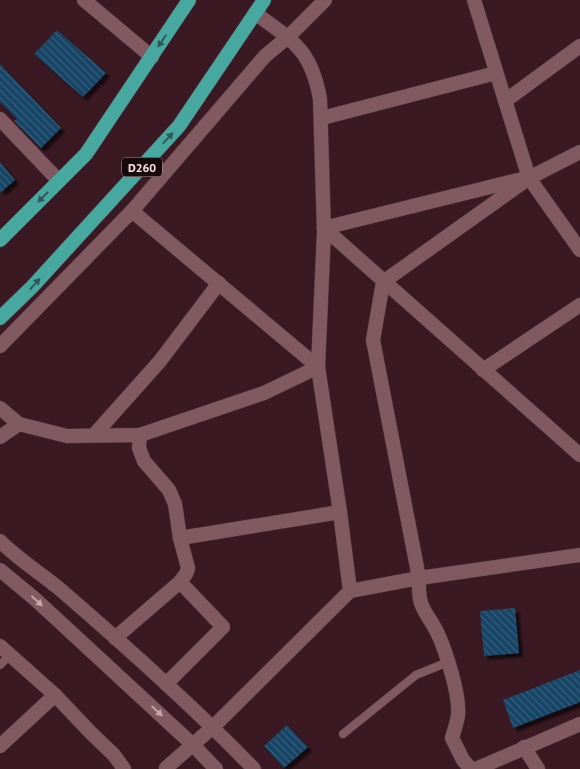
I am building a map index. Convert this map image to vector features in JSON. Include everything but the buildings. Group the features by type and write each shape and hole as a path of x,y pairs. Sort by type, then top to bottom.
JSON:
{"highway":[{"path":"2,234 86,154 189,0"},
{"name":"D260","path":"0,318 32,287 179,126 264,0"}],"street":[{"path":"84,0 152,57"},
{"path":"0,346 132,211 265,56 288,37 325,0"},
{"path":"474,0 529,178 580,250"},
{"path":"255,13 288,37 304,53 316,80 322,118 324,228 318,367 350,591"},
{"path":"505,101 580,46"},
{"path":"322,118 496,73"},
{"path":"0,119 58,180"},
{"path":"471,769 457,750 452,738 458,716 458,705 448,662 436,631 423,612 419,601 419,578 373,340 384,282 529,178 580,152"},
{"path":"324,228 529,178"},
{"path":"132,211 318,367"},
{"path":"324,228 580,455"},
{"path":"94,435 160,361 219,283"},
{"path":"483,370 580,305"},
{"path":"0,408 18,424 67,436 140,435 264,394 318,367"},
{"path":"0,437 18,424"},
{"path":"115,638 180,582 188,568 180,538 173,496 144,461 139,448 140,435"},
{"path":"180,538 340,512"},
{"path":"0,541 60,589 115,638 214,727 254,769"},
{"path":"166,769 214,727 350,591 419,578 580,555"},
{"path":"0,570 35,599 193,744 216,769"},
{"path":"166,684 223,627 180,582"},
{"path":"3,655 55,695 114,755 124,769"},
{"path":"0,746 55,695"},
{"path":"476,769 580,724"},
{"path":"524,747 538,769"}],"lane":[{"path":"343,734 416,674 448,662"}]}
